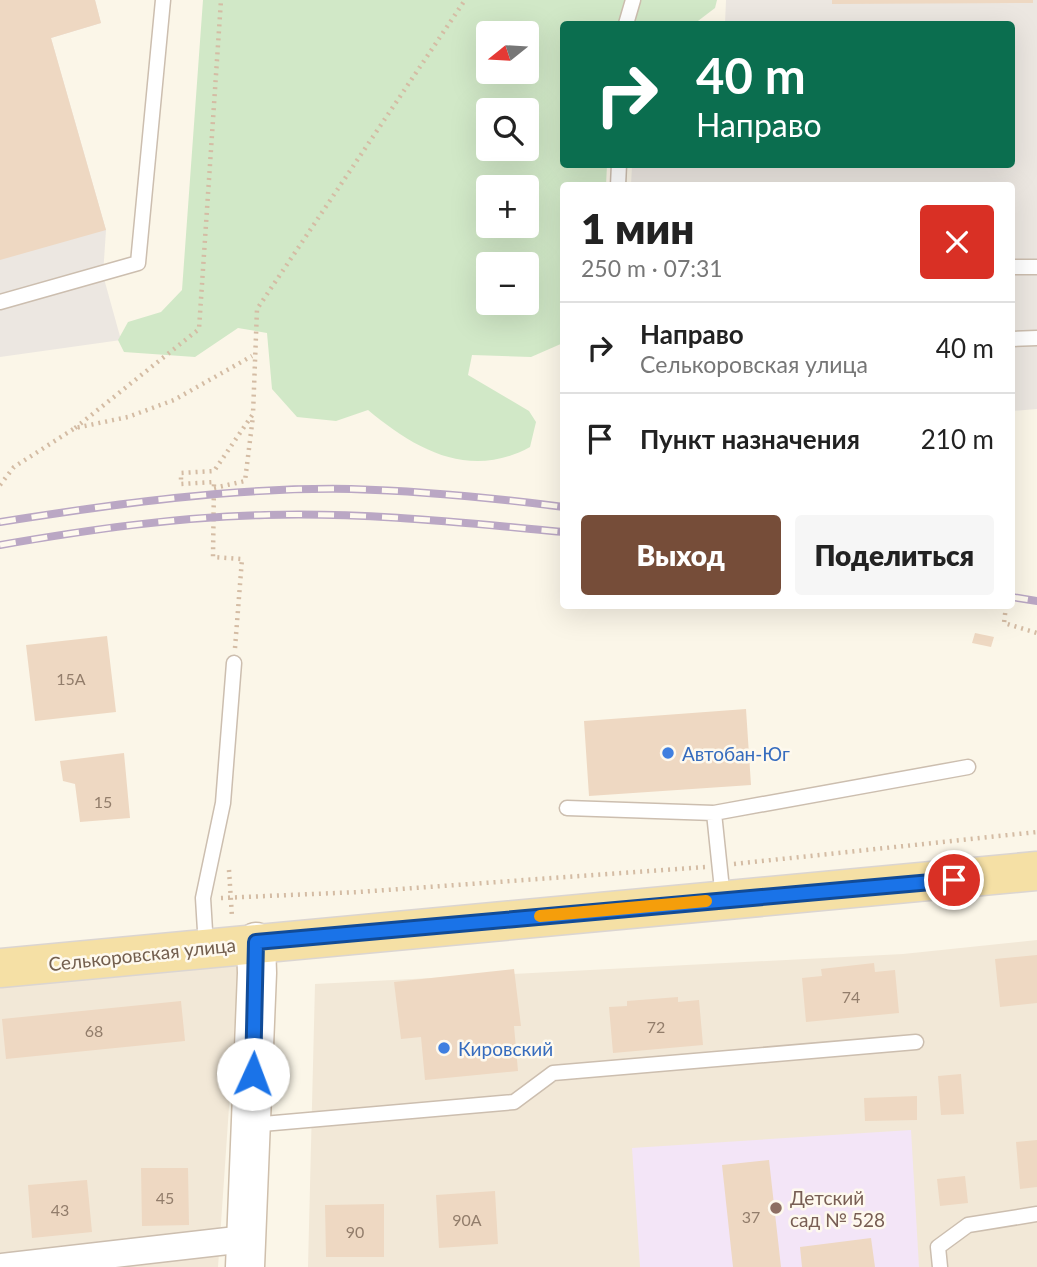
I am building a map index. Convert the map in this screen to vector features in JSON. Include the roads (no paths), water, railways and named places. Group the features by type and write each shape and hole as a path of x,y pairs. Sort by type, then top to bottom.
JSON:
{"main road":[{"name":"Селькоровская улица","path":"0,968 232,944 722,883 1037,871"}],"street":[{"path":"2,1267 245,1253 257,972 232,944"}],"lane":[{"path":"0,302 138,263 163,0"},
{"path":"627,21 633,0"},
{"path":"1015,267 1037,267"},
{"path":"1015,339 1037,338"},
{"path":"232,944 203,898 223,803 234,663"},
{"path":"567,808 715,813 968,767"},
{"path":"715,813 722,883"},
{"path":"251,1125 513,1102 552,1073 916,1042"},
{"path":"940,1267 938,1247 968,1225 1037,1214"}],"railway":[{"path":"0,522 174,498 307,489 431,493 560,507"},
{"path":"0,545 198,518 302,514 452,522 560,532"},
{"path":"1015,597 1037,601"}],"place":[{"name":"Автобан-Юг","path":"668,753"},
{"name":"Кировский","path":"444,1048"},
{"name":"Детский сад № 528","path":"776,1208"}]}
